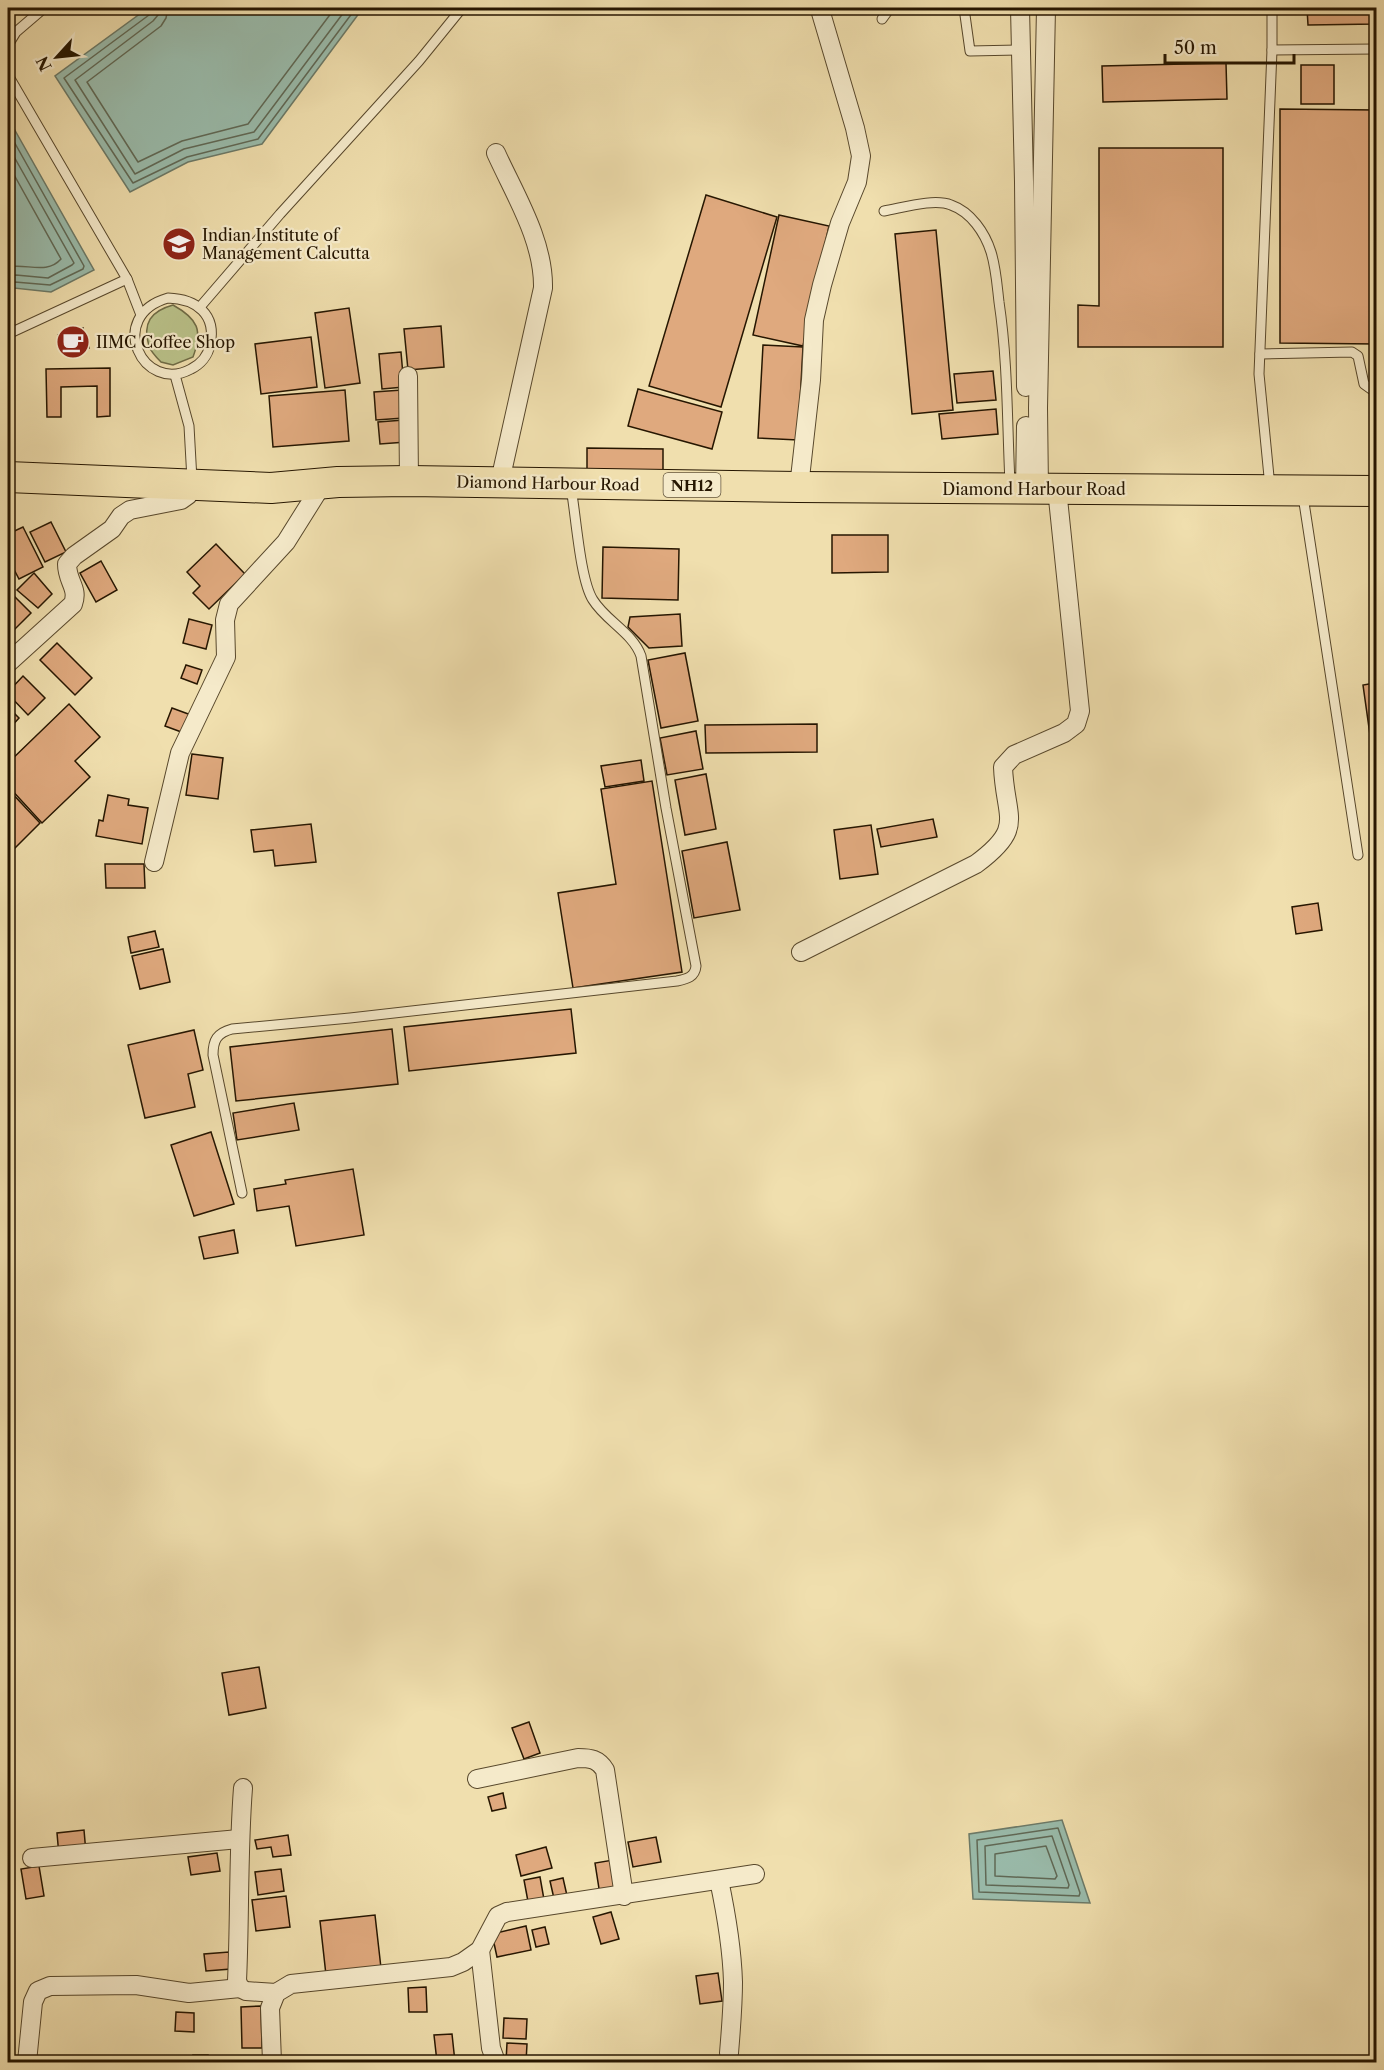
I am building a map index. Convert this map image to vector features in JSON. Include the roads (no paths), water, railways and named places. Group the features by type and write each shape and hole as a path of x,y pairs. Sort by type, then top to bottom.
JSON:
{"highway":[{"name":"Diamond Harbour Road","path":"8,477 271,488 322,483 500,481 799,487 1377,491"}],"street":[{"path":"801,952 976,864 990,854 1007,836 1010,819 1003,767 1014,755 1064,733 1076,724 1080,711 1033,489 1020,8"},
{"path":"1033,489 1038,408 1046,8"},
{"path":"799,487 811,380 814,320 840,223 856,182 861,156 822,13"},
{"path":"496,153 536,241 544,271 543,288 500,481"},
{"path":"408,376 409,481"},
{"path":"154,862 180,753 226,657 225,620 229,604 286,542 322,483"},
{"path":"8,663 73,604 76,597 67,574 67,564 74,556 112,529 121,516 130,510 181,500 188,495 193,485"},
{"path":"477,1779 579,1758 590,1758 600,1762 604,1770 624,1896"},
{"path":"240,1988 237,1981 240,1920 239,1839 243,1788"},
{"path":"32,1858 239,1839"},
{"path":"27,2062 33,2002 39,1991 50,1986 136,1985 189,1993 240,1988 246,1991 276,1993 291,1984 451,1966 463,1962 480,1950 498,1916 507,1912 624,1896 756,1874"},
{"path":"719,1880 732,1963 729,2053"},
{"path":"480,1950 491,2048 496,2062"},
{"path":"272,2062 270,2008 276,1993"}],"lane":[{"path":"8,45 16,32 44,8"},
{"path":"200,307 280,214 419,61 462,8"},
{"path":"882,19 891,8"},
{"path":"964,8 970,51 1021,50"},
{"path":"1270,490 1261,402 1260,354 1272,8"},
{"path":"1272,50 1377,49"},
{"path":"8,75 128,279 141,315"},
{"path":"884,211 941,203 954,206 966,212 976,224 990,250 1004,339 1033,489"},
{"path":"8,334 128,279"},
{"path":"168,298 181,298 200,307 209,322 212,334 205,358 196,367 175,375 160,372 149,366 136,345 135,335 141,315 156,301 168,298"},
{"path":"1260,354 1352,352 1358,356 1366,387 1377,389"},
{"path":"175,375 189,426 193,485"},
{"path":"242,1193 213,1055 213,1045 220,1033 232,1029 361,1017 677,981 692,976 696,971 641,656 634,643 595,603 586,587 570,482"},
{"path":"1302,490 1358,855"}],"water":[{"path":"148,8 363,8 262,144 188,162 130,192 55,76"},
{"path":"8,118 94,270 51,292 14,288 8,305"},
{"path":"1062,1820 1090,1903 973,1899 969,1834"}],"place":[{"name":"Indian Institute of Management Calcutta","path":"179,244"},
{"name":"IIMC Coffee Shop","path":"73,342"}]}
